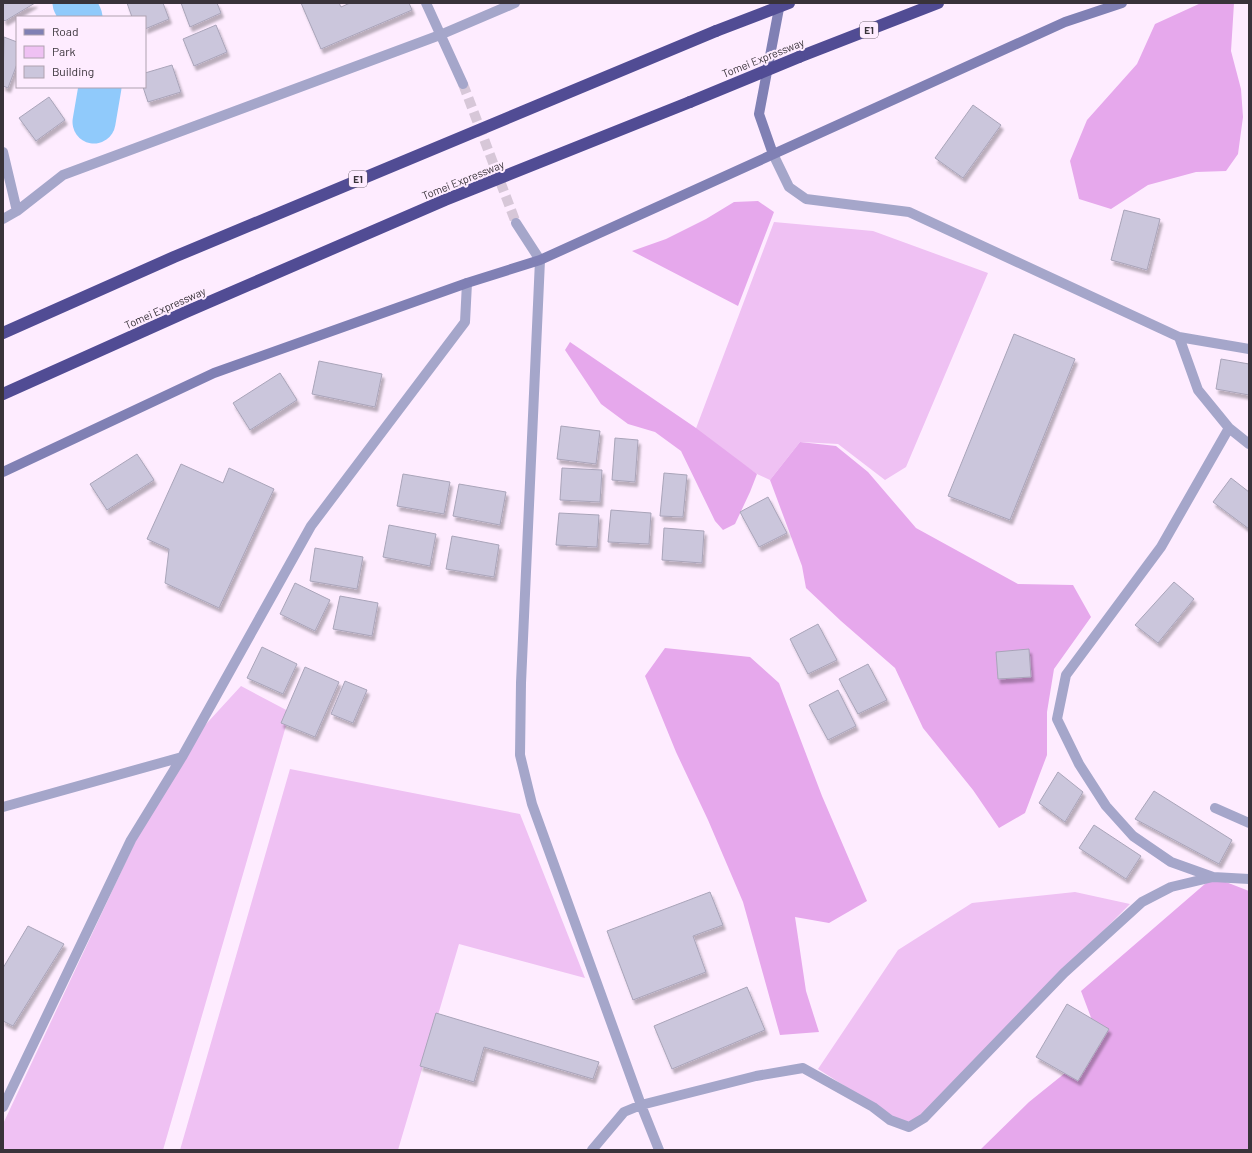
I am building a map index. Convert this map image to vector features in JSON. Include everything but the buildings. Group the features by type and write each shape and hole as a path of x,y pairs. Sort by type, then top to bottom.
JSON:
{"highway":[{"name":"E1","path":"3,333 174,257 438,146 716,31 789,3"},
{"name":"Tomei Expressway","path":"3,394 193,309 445,200 938,3"}],"street":[{"path":"426,3 463,84"},
{"path":"3,220 63,176 440,35 515,3"},
{"path":"780,3 759,114 773,154 789,187 806,199 909,212 1179,338 1249,349"},
{"path":"3,472 214,373 467,283 540,260 1065,22 1122,3"},
{"path":"3,152 17,211"},
{"path":"516,223 540,260 522,675 520,755 532,804 641,1105 659,1150"},
{"path":"3,1107 131,840 182,757 311,526 465,322 467,283"},
{"path":"1179,338 1198,390 1229,428 1249,444"},
{"path":"1213,877 1171,862 1133,836 1106,806 1082,770 1057,719 1066,675 1161,547 1229,428"},
{"path":"3,807 182,757"},
{"path":"1215,808 1249,823"},
{"path":"592,1150 624,1112 641,1105 756,1076 803,1068 873,1106 890,1120 909,1127 924,1118 1064,973 1142,902 1170,887 1213,877 1249,879"}],"green space":[{"path":"774,222 873,231 988,273 906,467 885,480 838,444 800,442 770,480 757,474 695,431"},
{"path":"241,686 290,712 163,1150 3,1150 3,1124 174,759"},
{"path":"290,769 520,814 585,978 459,944 398,1150 180,1150"},
{"path":"1075,892 1130,904 909,1127 818,1069 898,950 972,903"}],"shaded area":[{"path":"1201,3 1234,3 1231,51 1241,89 1243,117 1238,154 1226,171 1196,172 1148,185 1111,209 1079,199 1070,161 1087,120 1137,64 1155,24"},
{"path":"758,201 774,212 738,306 632,251 666,239 706,219 734,202"},
{"path":"570,342 696,428 757,474 735,524 723,530 715,521 681,451 655,432 628,424 601,404 565,350"},
{"path":"800,442 836,446 868,472 916,528 1018,584 1073,585 1091,617 1054,669 1047,712 1047,755 1025,813 999,828 973,790 923,728 895,668 806,588 802,566 770,480"},
{"path":"665,648 750,657 779,683 822,796 867,901 829,923 795,917 806,991 819,1032 780,1035 743,902 708,820 676,752 645,676"},
{"path":"1213,877 1249,891 1249,1150 980,1150 1029,1102 1101,1044 1081,991"}],"waterway":[{"path":"74,3 80,16"},
{"path":"94,122 100,88"}],"tunnel":[{"path":"463,84 516,223"}]}
